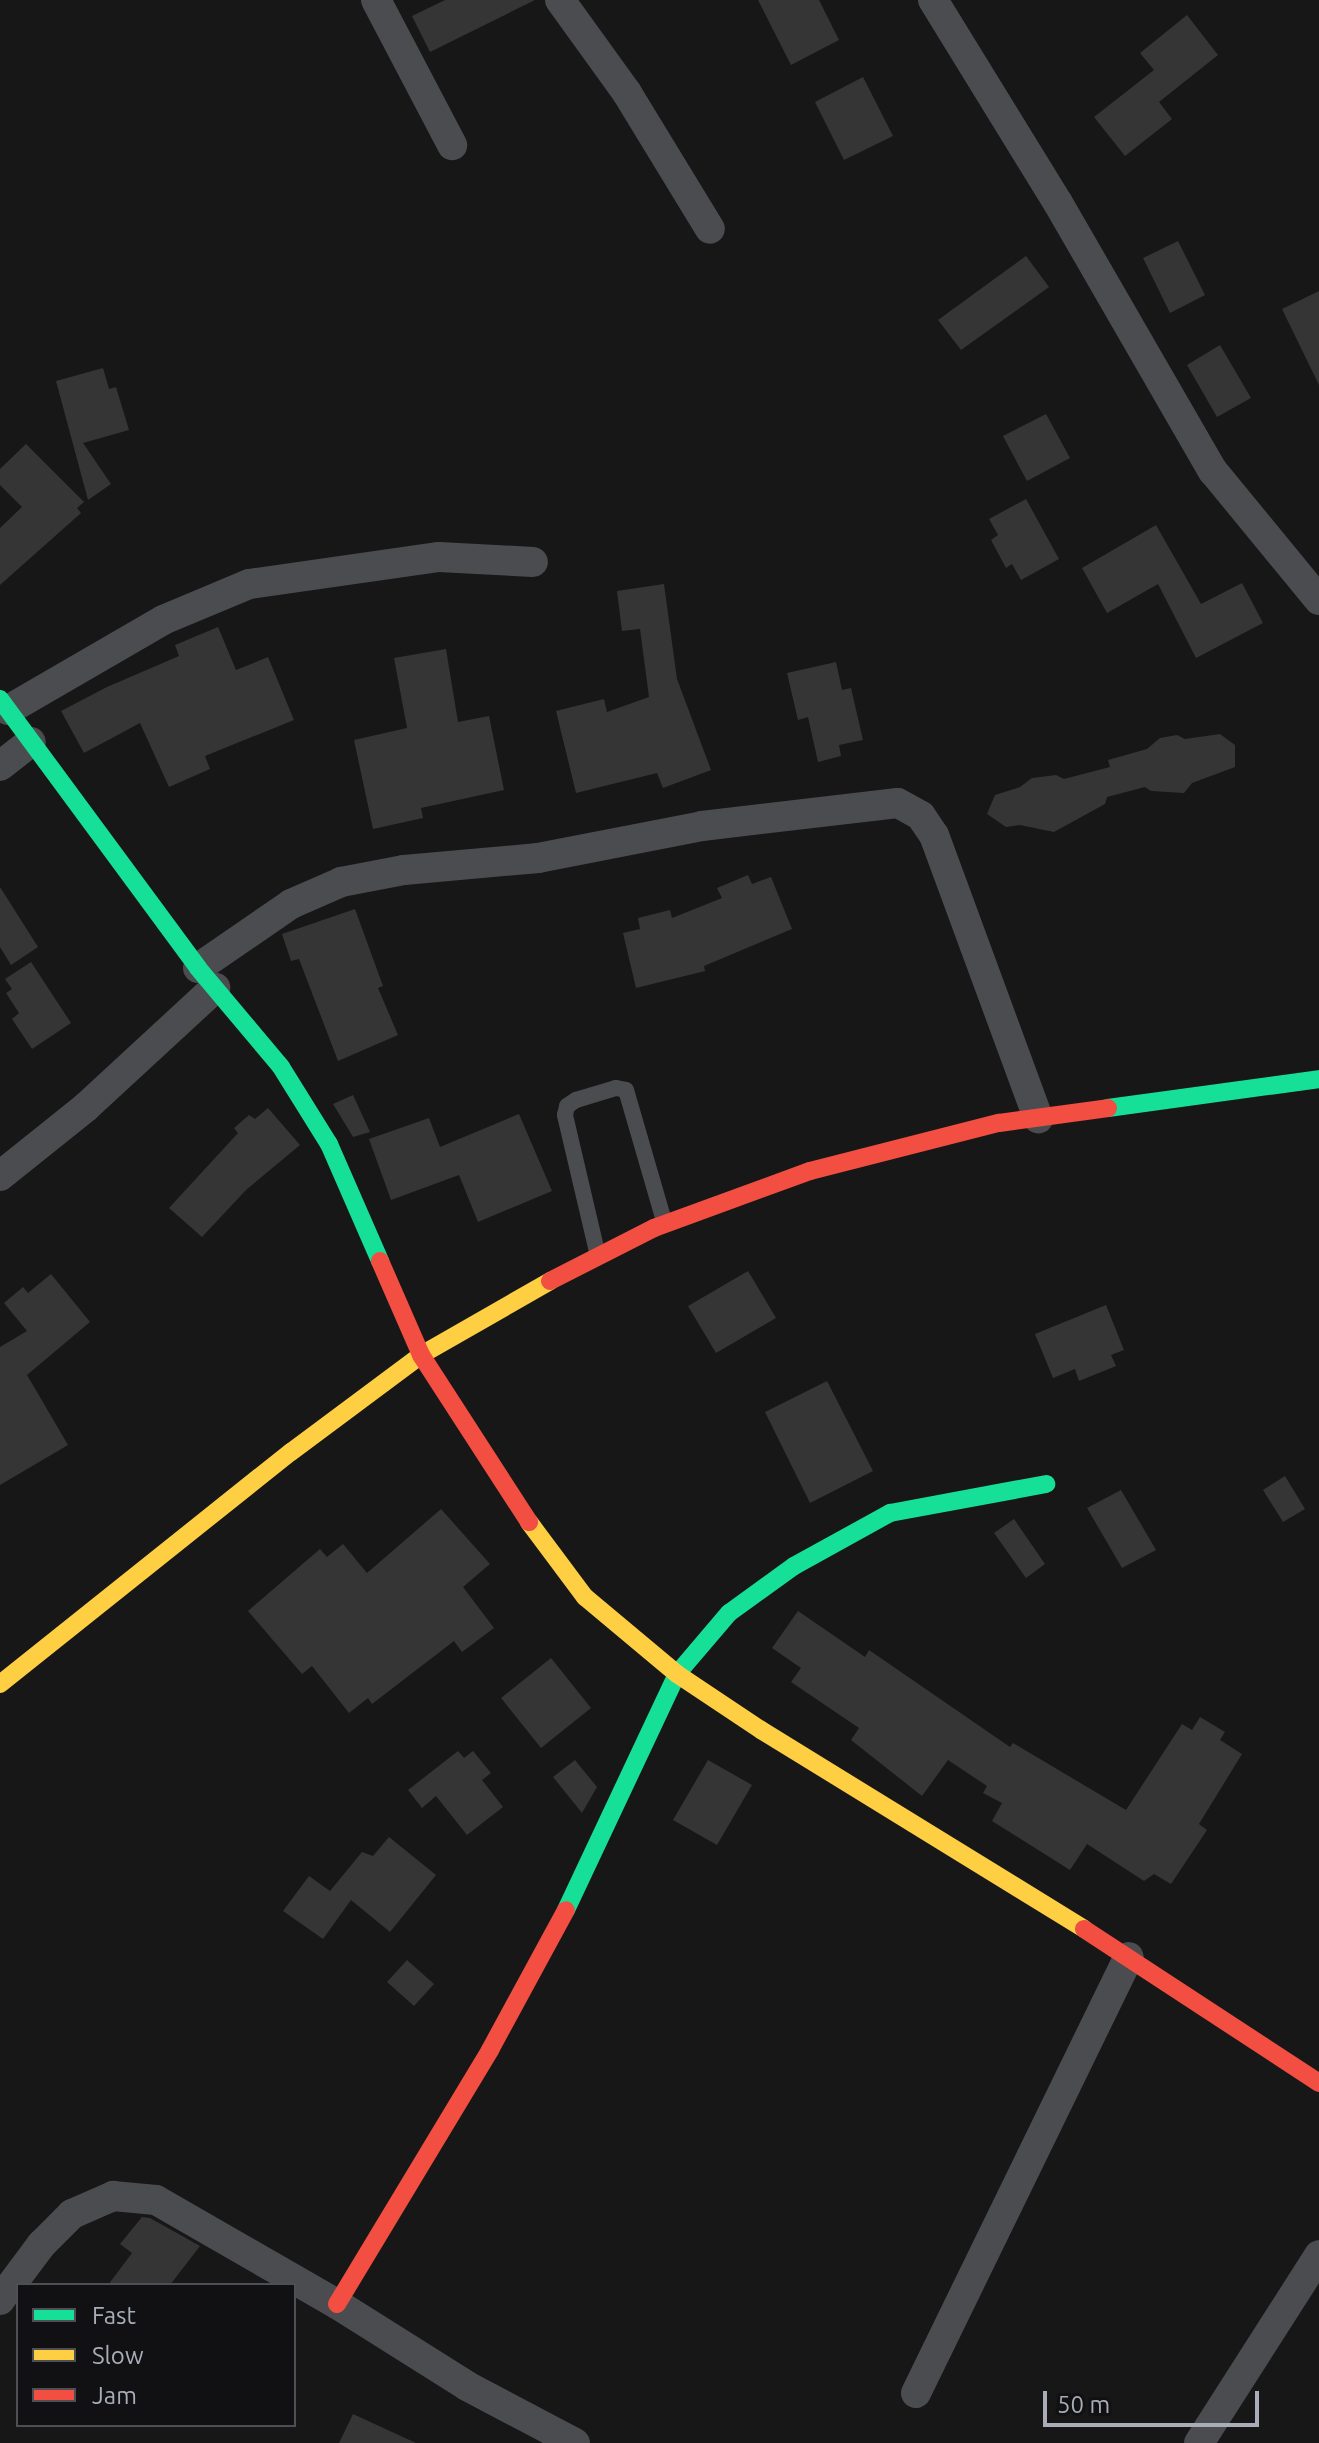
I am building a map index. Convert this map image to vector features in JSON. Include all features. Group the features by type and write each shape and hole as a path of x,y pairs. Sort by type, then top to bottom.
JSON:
{"street":[{"path":"376,0 452,145"},
{"path":"560,0 627,93 710,229"},
{"path":"933,0 1058,203 1213,471 1319,600"},
{"path":"533,562 439,557 249,584 163,620 4,704 207,978 281,1067 329,1144 421,1355 530,1524 585,1597 677,1674 761,1730 1129,1957 1319,2083"},
{"path":"0,766 31,742"},
{"path":"0,1176 86,1107 207,978 291,904 341,882 404,870 538,858 702,826 898,803 921,816 934,835 1038,1118"},
{"path":"0,1684 291,1452 421,1355 523,1295 665,1225 810,1171 999,1123 1319,1079"},
{"path":"337,2304 490,2050 573,1898 677,1674 729,1613 794,1566 890,1513 1046,1484"},
{"path":"916,2393 1129,1957"},
{"path":"0,2300 41,2245 72,2214 113,2196 156,2200 337,2304 467,2386 575,2443"},
{"path":"1199,2443 1319,2255"}],"lane":[{"path":"598,1257 565,1115 567,1106 576,1100 616,1088 626,1090 665,1225"}],"building":[{"path":"445,0 535,0 430,52 412,16"},
{"path":"758,0 819,0 839,40 791,65"},
{"path":"1187,15 1218,55 1159,102 1172,119 1125,156 1094,117 1154,70 1140,53"},
{"path":"863,77 893,136 844,160 815,102"},
{"path":"1178,241 1205,295 1170,313 1143,258"},
{"path":"1026,256 1049,287 961,350 938,320"},
{"path":"1319,291 1319,385 1282,309"},
{"path":"1220,345 1251,398 1217,417 1187,365"},
{"path":"103,368 109,389 116,387 129,430 83,443 111,484 88,500 56,381"},
{"path":"1046,414 1070,458 1027,481 1003,436"},
{"path":"26,444 84,502 77,508 81,513 0,585 0,528 22,507 0,485 0,469"},
{"path":"1026,499 1059,559 1021,580 1012,564 1006,568 991,540 998,535 989,519"},
{"path":"1156,525 1201,604 1242,583 1263,623 1196,658 1158,584 1107,613 1082,568"},
{"path":"664,584 677,679 711,770 663,788 657,773 576,793 556,711 604,699 607,712 649,697 640,629 622,631 617,591"},
{"path":"218,627 236,670 268,657 294,720 205,756 210,769 169,787 140,723 84,753 61,711 179,656 175,645"},
{"path":"446,649 458,722 489,716 504,790 421,808 423,818 373,829 354,740 407,728 394,658"},
{"path":"836,662 842,690 851,688 863,740 839,745 841,756 818,762 808,717 798,720 787,673"},
{"path":"1220,734 1235,745 1235,767 1192,783 1184,793 1151,791 1145,787 1107,797 1105,804 1054,832 1020,825 1006,827 987,814 995,795 1020,787 1032,778 1056,775 1064,779 1110,767 1108,760 1147,749 1160,738 1177,735 1185,739"},
{"path":"748,875 752,884 771,877 792,929 704,966 705,971 636,988 623,933 640,929 638,918 670,910 672,918 722,898 717,888"},
{"path":"0,887 38,947 11,965 0,947"},
{"path":"355,909 383,986 378,988 398,1035 338,1061 299,959 291,961 282,934"},
{"path":"31,962 71,1023 32,1049 12,1019 19,1013 6,993 12,989 5,979"},
{"path":"353,1095 370,1132 353,1137 333,1104"},
{"path":"268,1108 300,1145 246,1190 202,1237 169,1208 238,1133 234,1128 249,1115 255,1119"},
{"path":"519,1114 552,1191 478,1222 459,1175 391,1200 369,1139 429,1118 440,1147"},
{"path":"748,1271 776,1318 716,1353 688,1306"},
{"path":"51,1274 90,1322 27,1375 68,1445 0,1485 0,1347 27,1331 4,1303 23,1287 28,1293"},
{"path":"1106,1305 1124,1350 1111,1355 1116,1366 1079,1381 1075,1369 1053,1378 1035,1334"},
{"path":"827,1381 873,1471 810,1503 765,1412"},
{"path":"1285,1476 1305,1509 1283,1522 1263,1490"},
{"path":"1121,1490 1156,1550 1122,1568 1087,1508"},
{"path":"441,1509 490,1564 463,1587 494,1628 462,1652 454,1641 372,1704 368,1698 349,1713 312,1666 302,1674 248,1611 320,1549 327,1557 343,1544 367,1573"},
{"path":"1014,1519 1045,1564 1026,1578 994,1533"},
{"path":"798,1611 865,1657 869,1650 1010,1747 1013,1743 1126,1810 1182,1724 1192,1730 1200,1717 1225,1732 1220,1740 1242,1754 1199,1824 1207,1830 1171,1884 1154,1874 1144,1881 1087,1844 1070,1870 992,1821 1002,1803 983,1793 987,1786 948,1760 922,1796 851,1740 859,1728 791,1682 801,1668 772,1648"},
{"path":"551,1658 591,1708 541,1748 501,1698"},
{"path":"458,1751 464,1758 473,1751 491,1773 482,1780 503,1807 467,1835 436,1796 422,1808 408,1790"},
{"path":"575,1760 597,1787 582,1813 553,1777"},
{"path":"708,1760 752,1785 717,1845 673,1820"},
{"path":"389,1837 436,1875 390,1932 351,1900 323,1939 283,1911 309,1876 330,1891 362,1852 373,1856"},
{"path":"407,1960 434,1984 414,2006 387,1982"},
{"path":"142,2217 150,2218 200,2246 172,2283 110,2283 132,2253 120,2244"},
{"path":"353,2414 416,2443 339,2443"}],"traffic: fast":[{"path":"0,699 198,968 281,1067 329,1144 380,1261"},
{"path":"1108,1108 1319,1079"},
{"path":"566,1910 677,1674 729,1613 794,1566 890,1513 1046,1484"}],"traffic: slow":[{"path":"0,1684 291,1452 421,1355 550,1281"},
{"path":"529,1522 585,1597 677,1674 761,1730 1084,1929"}],"traffic: jam":[{"path":"550,1281 654,1228 810,1171 999,1123 1108,1108"},
{"path":"380,1261 421,1355 529,1522"},
{"path":"337,2304 490,2050 566,1910"},
{"path":"1084,1929 1319,2083"}]}
